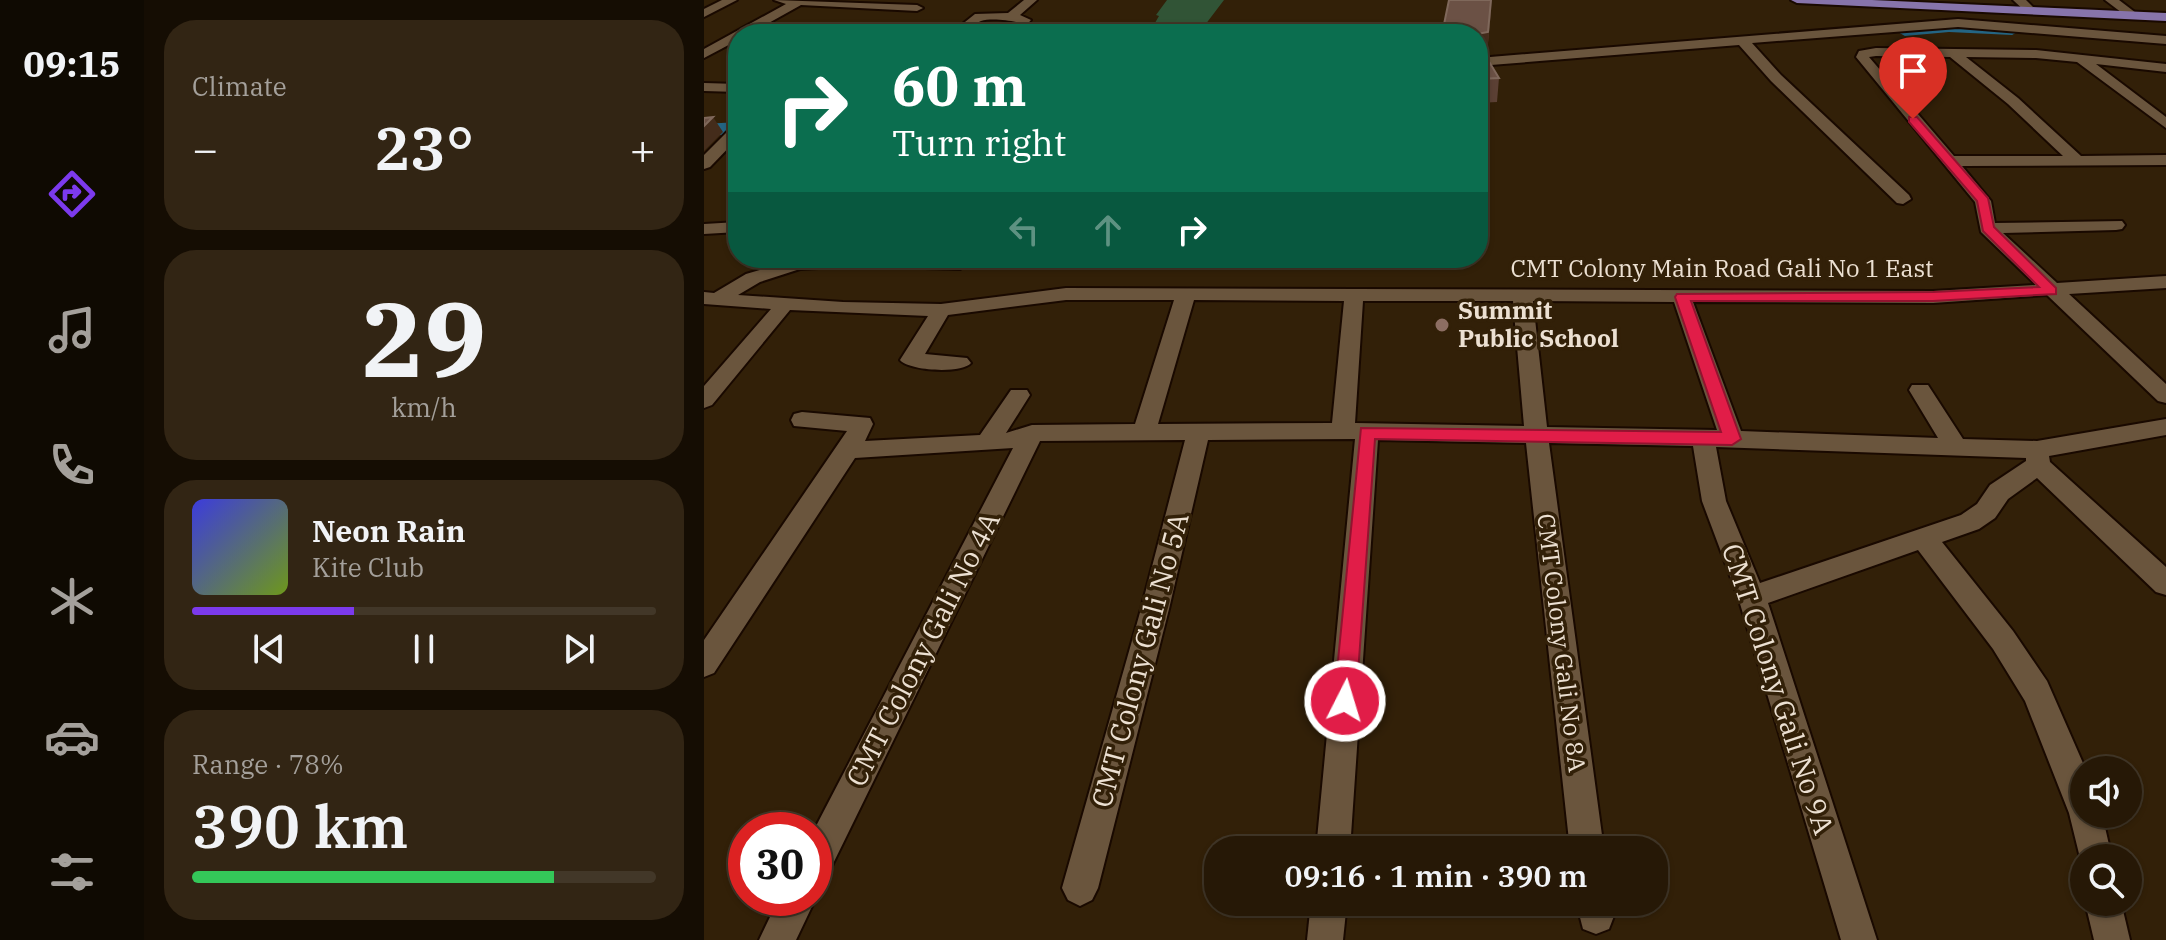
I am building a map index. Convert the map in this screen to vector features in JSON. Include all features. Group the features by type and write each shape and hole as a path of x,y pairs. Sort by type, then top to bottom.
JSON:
{"main road":[{"path":"1797,0 2164,17"}],"street":[{"path":"704,13 731,0"},
{"path":"780,0 917,8"},
{"path":"892,24 929,0"},
{"path":"1011,17 1031,0"},
{"path":"2019,0 2032,12"},
{"path":"2111,0 2134,16"},
{"path":"757,24 799,1"},
{"path":"1943,8 1962,26 2036,54"},
{"path":"970,24 979,17 1025,20 1021,24"},
{"path":"1488,61 1962,26 2166,40"},
{"path":"704,54 728,40"},
{"path":"1745,43 1776,78 1903,199"},
{"path":"2166,68 2036,54 1876,52 1862,57 1983,201 1987,228 2166,396"},
{"path":"1952,52 2013,101 2078,161"},
{"path":"2081,60 2166,124"},
{"path":"704,87 728,88"},
{"path":"715,125 728,124"},
{"path":"704,164 728,140"},
{"path":"1947,161 2166,160"},
{"path":"1987,228 2116,225"},
{"path":"704,229 728,228"},
{"path":"713,298 773,268"},
{"name":"CMT Colony Main Road Gali No 1 East","path":"713,298 941,310 1066,294 1933,297 2166,282"},
{"path":"1144,431 1186,294"},
{"path":"1334,836 1355,432 1354,294"},
{"name":"CMT Colony Gali No 8A","path":"1522,294 1585,836"},
{"name":"CMT Colony Gali No 9A","path":"1682,297 1718,438 1714,501 1752,597 1859,940"},
{"path":"704,400 786,303"},
{"path":"941,310 911,360 960,363"},
{"path":"1920,390 1957,449"},
{"path":"987,443 1019,395"},
{"path":"704,664 848,450 862,424 802,420"},
{"path":"848,450 987,443 1032,433 1355,432 1718,438 1957,449 2038,457 2166,427"},
{"name":"CMT Colony Gali No 4A","path":"832,830 1032,433"},
{"name":"CMT Colony Gali No 5A","path":"1080,888 1151,624 1198,433"},
{"path":"1752,597 1970,522 1986,511 1999,492 2038,457"},
{"path":"2038,457 2166,584"},
{"path":"1924,539 2028,676 2070,771"},
{"path":"777,940 789,916"},
{"path":"1325,940 1328,916"},
{"path":"2106,916 2112,940"}],"green space":[{"path":"1167,0 1224,0 1206,24 1154,24 1159,16 1156,15"}],"building":[{"path":"1449,0 1491,0 1488,32 1488,24 1444,24"},
{"path":"1488,60 1499,78 1488,79"}],"waterway":[{"path":"1905,31 1949,27 2012,30"},
{"path":"704,130 728,129"}],"place":[{"name":"Summit Public School","path":"1442,325"}],"route":[{"path":"1345,701 1367,432 1732,439 1682,297 1933,297 2051,291 1987,228 1983,201 1913,119"}]}
